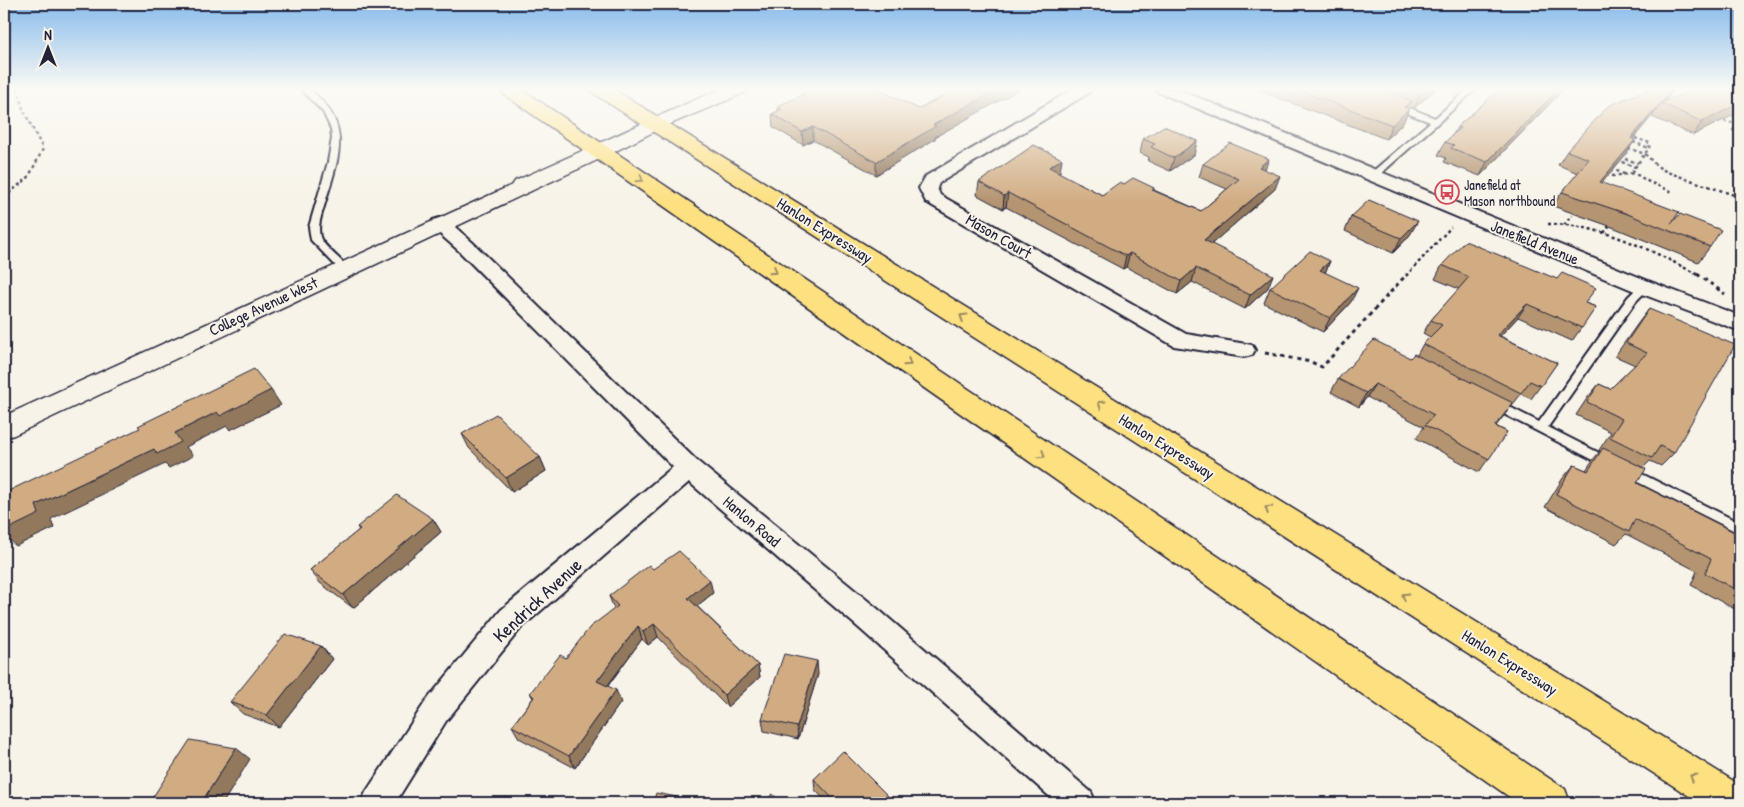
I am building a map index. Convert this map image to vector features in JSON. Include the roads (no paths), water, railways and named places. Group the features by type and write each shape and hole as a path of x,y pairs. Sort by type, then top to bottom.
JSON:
{"highway":[{"path":"563,127 1551,803"},
{"name":"Hanlon Expressway","path":"662,127 1734,803"}],"street":[{"name":"College Avenue West","path":"4,428 343,268 599,152 649,127"},
{"name":"Mason Court","path":"1021,127 932,180 928,188 932,198 1181,340 1244,350"},
{"name":"Janefield Avenue","path":"1255,127 1644,287 1740,322"},
{"name":"Hanlon Road","path":"440,224 465,246 688,468 862,613 1080,803"},
{"name":"Kendrick Avenue","path":"376,803 436,710 512,619 688,468"}],"lane":[{"path":"334,127 336,146 314,227 316,240 343,268"},
{"path":"1374,176 1430,127"},
{"path":"1541,428 1632,299 1644,287"},
{"path":"1486,400 1740,529"}],"place":[{"name":"Janefield at Mason northbound","path":"1447,192"}]}
